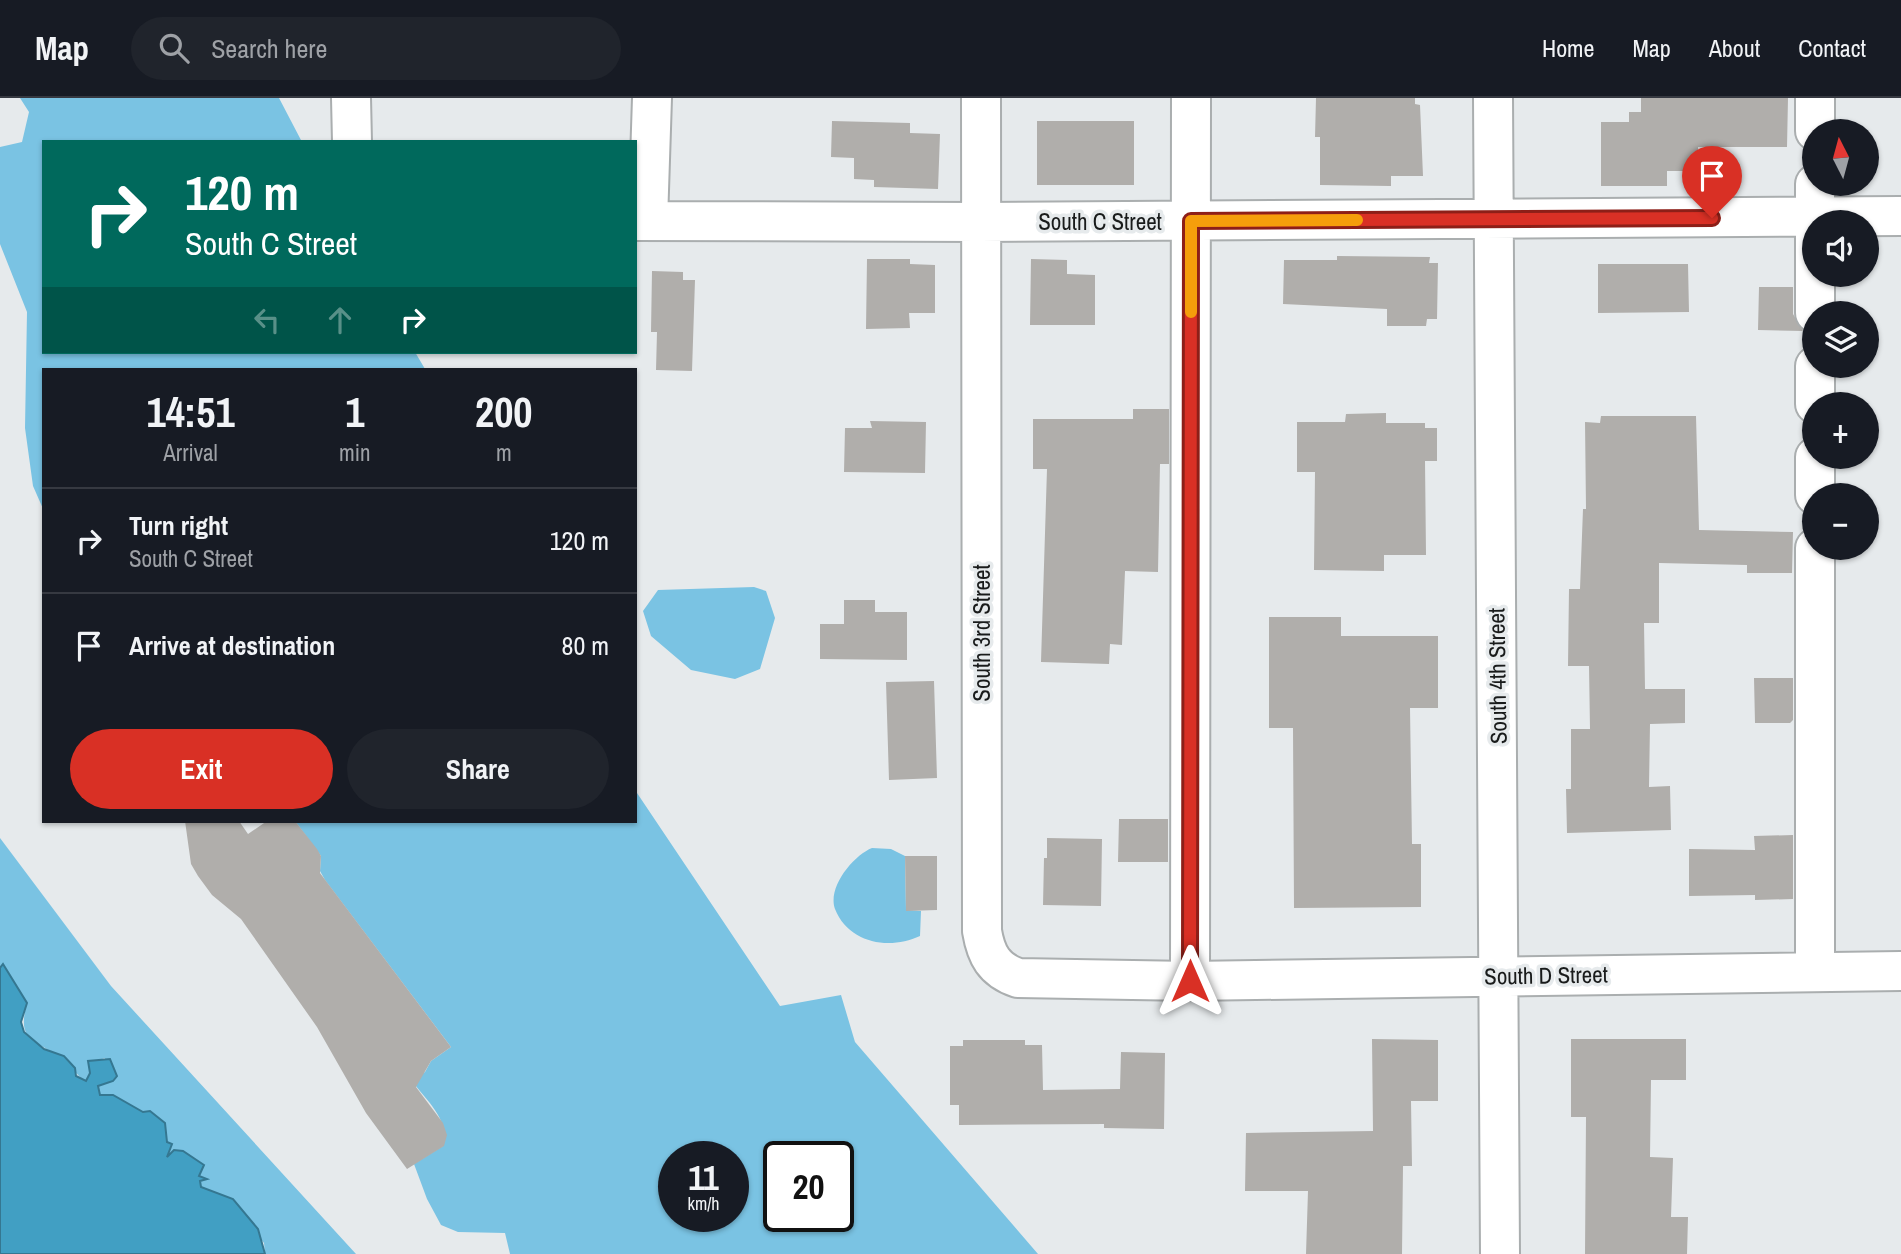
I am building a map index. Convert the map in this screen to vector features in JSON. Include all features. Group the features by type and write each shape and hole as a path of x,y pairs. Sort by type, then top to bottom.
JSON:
{"street":[{"path":"351,98 352,140"},
{"path":"641,221 652,98"},
{"name":"South 3rd Street","path":"981,98 982,918 985,949 1004,973 1018,978 1190,981"},
{"path":"1190,981 1191,98"},
{"name":"South 4th Street","path":"1493,98 1500,1254"},
{"path":"1815,98 1815,119"},
{"path":"1815,200 1815,301"},
{"name":"South C Street","path":"641,221 1493,219 1815,200 1901,216"},
{"path":"1815,560 1815,972"},
{"name":"South D Street","path":"1190,981 1901,971"}],"shaded area":[{"path":"20,98 279,98 301,140 42,140 42,354 416,354 424,368 42,368 42,506 33,486 25,428 27,312 0,244 0,147 22,142 29,112"},
{"path":"754,587 766,591 775,618 760,669 735,679 691,670 651,636 643,611 658,590"},
{"path":"637,793 780,1006 841,995 855,1042 1038,1254 510,1254 505,1233 458,1232 441,1225 427,1199 414,1164 443,1146 444,1128 436,1111 412,1081 425,1072 431,1061 451,1047 320,871 321,856 296,823 637,823"},
{"path":"0,838 111,986 356,1254 265,1254 264,1243 222,1195 201,1188 199,1172 203,1165 183,1151 166,1156 171,1145 167,1142 164,1123 150,1111 143,1112 113,1096 100,1095 98,1086 105,1058 93,1062 86,1082 63,1059 30,1038 24,1026 27,1003 4,965 0,968"},
{"path":"872,848 891,849 905,856 906,910 921,911 920,936 896,943 872,941 860,937 841,921 834,900 838,882 858,857"},
{"path":"3,964 27,1003 21,1022 24,1032 44,1049 64,1056 75,1068 76,1076 86,1081 90,1073 88,1061 110,1059 117,1076 113,1081 98,1086 100,1095 113,1095 143,1112 150,1111 165,1123 167,1142 172,1144 167,1157 174,1150 183,1151 204,1165 199,1176 207,1179 200,1181 201,1187 233,1199 258,1229 265,1254 0,1254 0,968"}],"building":[{"path":"1316,98 1415,98 1415,104 1420,105 1423,176 1391,176 1391,186 1320,185 1320,137 1315,137"},
{"path":"1641,98 1788,98 1787,147 1698,147 1698,171 1667,171 1667,186 1601,186 1601,122 1629,122 1629,112 1641,112"},
{"path":"832,121 910,123 910,133 940,134 938,189 874,187 874,180 854,179 854,158 831,157"},
{"path":"1037,121 1134,121 1134,185 1037,185"},
{"path":"1337,256 1430,257 1429,263 1438,263 1437,319 1427,319 1426,326 1387,326 1387,309 1283,304 1284,260 1337,260"},
{"path":"867,259 910,259 910,264 935,265 935,313 909,313 910,328 866,329"},
{"path":"1031,259 1067,260 1067,274 1095,275 1095,325 1030,325"},
{"path":"1598,264 1688,264 1689,312 1598,313"},
{"path":"652,271 683,272 683,280 695,280 692,371 656,370 657,332 651,332"},
{"path":"1759,287 1793,287 1793,314 1802,331 1758,330"},
{"path":"1133,409 1169,409 1169,464 1160,464 1158,572 1125,571 1122,645 1110,644 1109,664 1041,662 1047,469 1033,469 1033,419 1133,419"},
{"path":"1386,413 1386,423 1425,423 1425,428 1437,428 1437,461 1425,461 1426,555 1384,555 1384,571 1314,570 1315,472 1297,472 1297,422 1345,422 1346,414"},
{"path":"1601,416 1696,416 1699,530 1793,532 1792,573 1747,573 1747,565 1659,563 1659,623 1644,623 1645,689 1685,689 1685,723 1650,724 1649,787 1670,786 1671,830 1567,833 1566,789 1571,789 1571,729 1590,729 1589,666 1568,666 1569,589 1580,589 1583,509 1586,509 1585,422 1600,423"},
{"path":"870,421 926,422 925,473 844,472 845,428 872,428"},
{"path":"844,600 875,600 875,612 907,612 907,660 820,659 820,624 844,624"},
{"path":"1269,617 1341,617 1341,636 1438,636 1438,708 1410,708 1412,844 1421,844 1421,907 1294,908 1293,728 1269,728"},
{"path":"1754,678 1793,678 1793,720 1790,723 1755,723"},
{"path":"934,681 937,778 889,780 886,682"},
{"path":"1119,819 1168,819 1168,862 1118,862"},
{"path":"185,823 240,823 248,834 264,823 297,823 321,856 320,873 451,1047 431,1061 416,1087 443,1123 447,1135 444,1146 407,1169 366,1113 317,1027 241,919 212,895 191,864"},
{"path":"1793,835 1793,899 1755,900 1755,895 1689,896 1689,849 1755,850 1754,836"},
{"path":"1047,838 1102,839 1101,906 1043,905"},
{"path":"905,856 937,856 937,910 906,911"},
{"path":"1372,1039 1438,1040 1438,1101 1411,1101 1412,1166 1403,1166 1402,1254 1306,1254 1308,1191 1245,1191 1246,1133 1373,1131"},
{"path":"1571,1039 1686,1039 1686,1080 1651,1080 1650,1157 1673,1158 1671,1217 1688,1217 1687,1254 1585,1254 1586,1117 1571,1117"},
{"path":"963,1040 1025,1040 1025,1045 1042,1045 1043,1090 1120,1089 1121,1052 1165,1053 1164,1129 1104,1128 1104,1124 959,1125 959,1105 950,1105 950,1046 963,1046"}],"slow traffic":[{"path":"1191,312 1191,221 1357,220"}],"route":[{"path":"1190,981 1191,221 1712,218"}]}
